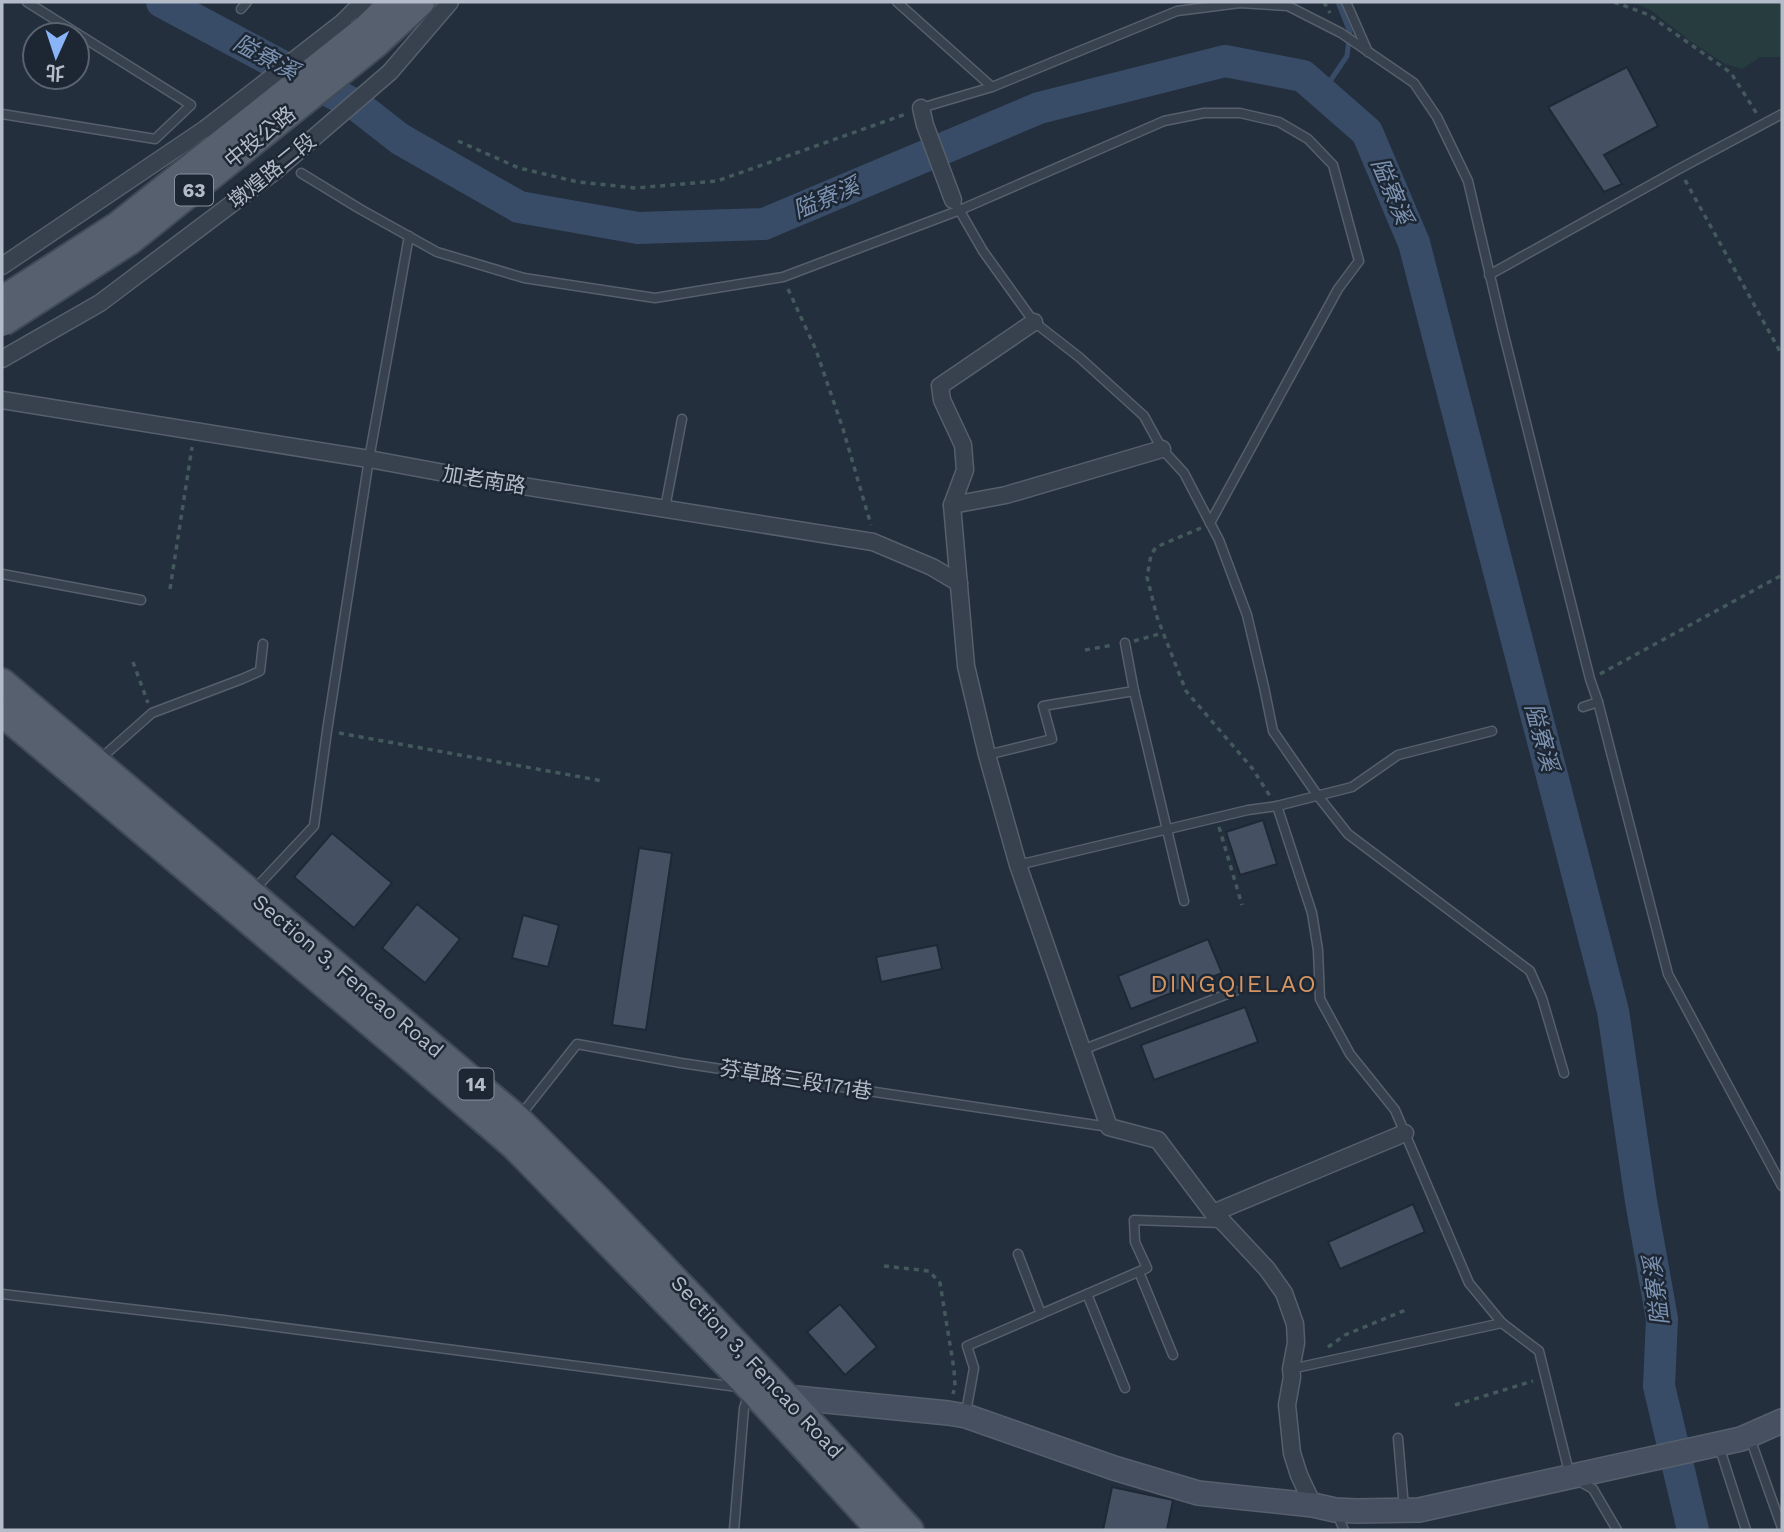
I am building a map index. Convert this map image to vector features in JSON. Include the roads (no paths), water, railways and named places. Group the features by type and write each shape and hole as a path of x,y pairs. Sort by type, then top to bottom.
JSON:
{"main road":[{"name":"63","path":"362,31 393,2"},
{"name":"63","path":"362,31 421,2"},
{"name":"中投公路","path":"2,300 118,225 362,31"},
{"name":"中投公路","path":"2,323 130,241 362,31"},
{"name":"Section 3, Fencao Road","path":"2,682 517,1119 598,1199 910,1530"},
{"name":"Section 3, Fencao Road","path":"2,713 514,1146 751,1389 880,1530"}],"street":[{"path":"2,266 205,129 362,31 363,2"},
{"name":"墩煌路二段","path":"2,359 100,303 274,172 390,72 450,2"},
{"path":"921,108 925,125 957,205"},
{"path":"1034,322 940,386 942,400 963,445 965,470 952,505 966,666 987,755 1018,864 1109,1127 1158,1140 1219,1218 1267,1269 1284,1293 1295,1324 1296,1343 1287,1405 1292,1453 1299,1475 1330,1515"},
{"name":"加老南路","path":"2,400 873,542 932,567 959,583"},
{"path":"952,505 1006,495 1162,449"},
{"path":"1219,1218 1405,1133"},
{"path":"751,1389 786,1397 957,1415 1198,1493 1330,1515 1419,1510 1741,1439 1782,1421"}],"lane":[{"path":"2,114 155,139 191,105 27,2"},
{"path":"241,9 247,2"},
{"path":"897,2 992,87"},
{"path":"1346,2 1368,51"},
{"path":"921,108 992,87 1177,11 1240,3 1288,6 1341,33 1414,83 1437,117 1468,181 1590,679 1668,974 1782,1186"},
{"path":"301,173 438,252 524,278 655,298 783,277 1164,121 1204,113 1240,113 1279,122 1308,139 1334,165 1359,261 1338,289 1210,523"},
{"path":"1489,275 1782,114"},
{"path":"957,205 983,251 1034,322 1079,357 1144,416 1162,449 1184,473 1219,540 1247,615 1273,731 1318,796 1348,834 1530,971 1542,998 1564,1073"},
{"path":"251,894 314,826 369,459 409,236"},
{"path":"665,508 682,419"},
{"path":"2,574 141,600"},
{"path":"1125,643 1184,901"},
{"path":"96,762 152,713 260,671 263,644"},
{"path":"987,755 1052,739 1043,706 1134,691"},
{"path":"1583,707 1598,702"},
{"path":"1018,864 1352,787 1398,755 1492,731"},
{"path":"1277,806 1312,913 1318,950 1320,999 1350,1054 1395,1110 1469,1283 1502,1323 1539,1351 1570,1476 1593,1489 1617,1530"},
{"path":"1082,1050 1235,991"},
{"name":"芬草路三段171巷","path":"517,1119 577,1044 681,1063 1109,1127"},
{"path":"957,1415 974,1368 967,1346 1147,1268 1135,1242 1134,1220 1219,1218"},
{"path":"1018,1254 1041,1314"},
{"path":"1139,1272 1173,1355"},
{"path":"2,1294 224,1320 751,1389 744,1408 734,1530"},
{"path":"1087,1294 1125,1388"},
{"path":"1291,1368 1502,1323"},
{"path":"1750,1436 1782,1528"},
{"path":"1398,1438 1404,1510"},
{"path":"1714,1444 1746,1530"}],"waterway":[{"name":"隘寮溪","path":"162,2 359,107 400,139 519,207 638,228 764,224 1039,108 1225,61 1303,76 1367,132 1414,243 1613,1011 1641,1201 1662,1319 1659,1386 1693,1530"},
{"path":"1322,93 1347,56 1350,32 1338,2"}],"district":[{"name":"DINGQIELAO","path":"1234,984"}]}
